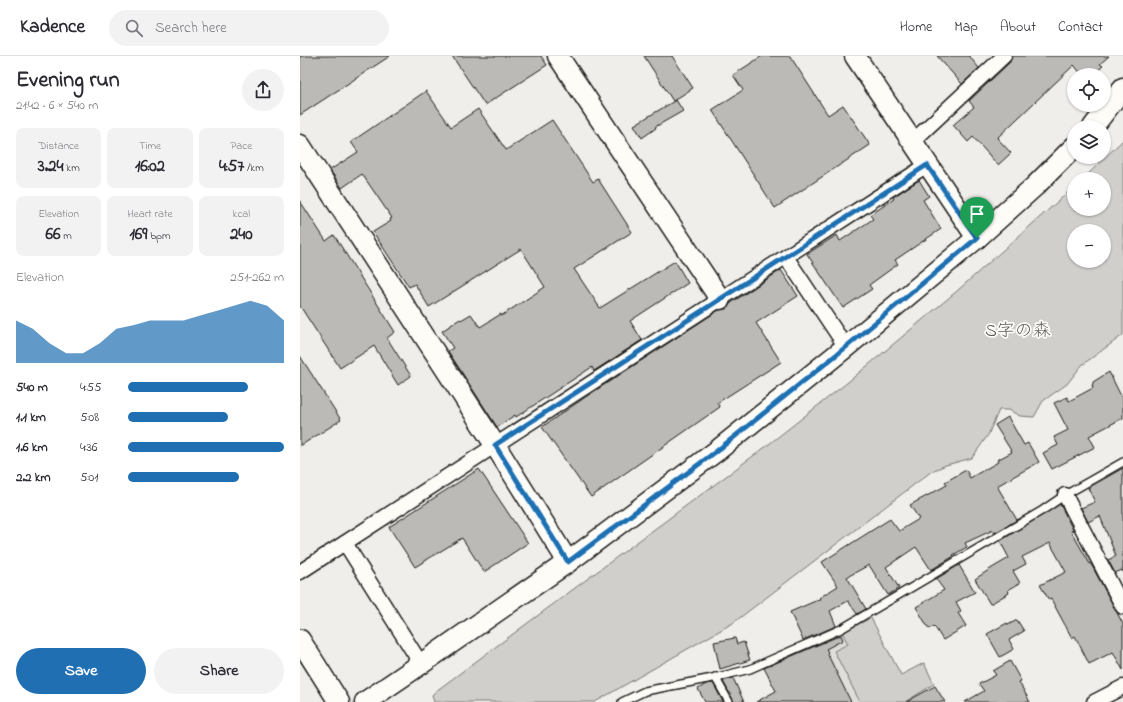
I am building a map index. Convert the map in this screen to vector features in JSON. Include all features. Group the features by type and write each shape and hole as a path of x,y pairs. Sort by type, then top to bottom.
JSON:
{"street":[{"path":"558,56 720,299"},
{"path":"855,56 977,238"},
{"path":"912,142 1004,56"},
{"path":"1099,120 1123,88"},
{"path":"300,145 495,445 568,562"},
{"path":"365,702 568,562 718,450 846,347 977,238 1035,186 1067,154"},
{"path":"300,572 927,165"},
{"path":"786,257 846,347"},
{"path":"1065,495 1123,607"},
{"path":"345,543 421,664"},
{"path":"300,640 339,702"},
{"path":"1094,702 1123,687"}],"lane":[{"path":"622,702 645,691 715,677 750,668 841,629 1123,462"},
{"path":"715,677 729,702"}],"shaded area":[{"path":"842,632 848,644 834,651 860,702 819,702 795,657"}],"green space":[{"name":"S字の森","path":"1123,140 1123,335 1082,365 1067,384 1043,401 1034,417 1020,416 1009,410 999,410 988,435 972,458 946,465 932,471 733,623 595,702 434,702 432,695 436,691 764,448 848,382 957,291 1067,193 1067,216 1111,216 1111,172 1090,172 1098,164 1111,164 1111,152"},
{"path":"871,618 901,675 924,663 934,684 905,702 860,702 834,651 848,644 842,632"}],"building":[{"path":"300,56 390,56 300,115"},
{"path":"452,56 541,56 547,65 485,105"},
{"path":"644,56 672,56 693,88 673,101"},
{"path":"762,56 790,56 828,115 843,105 870,145 775,208 712,110 743,90 733,75"},
{"path":"937,56 969,56 979,68 962,84"},
{"path":"1012,56 1109,56 1100,64 1103,66 1101,68 1076,68 1074,65 1071,68 1067,68 1067,72 997,138 1011,153 998,165 973,137 968,142 953,125 974,107 969,101 1010,62"},
{"path":"426,91 451,127 478,109 506,150 552,120 593,182 598,179 632,232 574,269 600,308 675,261 688,283 630,321 642,340 594,371 592,367 516,417 515,415 497,427 448,351 453,348 442,331 460,319 461,320 471,314 480,327 501,314 501,316 545,287 521,249 429,307 415,284 409,287 373,232 391,221 390,219 392,218 362,174 342,188 330,170 358,152 351,142"},
{"path":"676,100 683,111 655,127 656,128 642,138 634,125"},
{"path":"919,180 929,196 923,200 941,229 895,260 898,264 869,285 872,289 843,308 807,254 837,235 840,241 873,219 870,215 894,199 893,197"},
{"path":"300,201 326,241 334,235 395,332 387,338 411,376 398,385 374,346 340,368 300,306"},
{"path":"781,270 798,296 756,323 781,362 717,403 720,407 591,497 542,427 719,310 726,309 731,303"},
{"path":"300,356 341,420 300,446"},
{"path":"1109,372 1123,400 1123,418 1089,436 1095,447 1052,469 1043,453 1058,445 1054,437 1068,430 1054,403 1067,397 1069,401 1093,388 1093,382"},
{"path":"1008,417 1024,445 1028,443 1039,462 997,486 1017,520 995,533 993,530 965,543 967,547 931,570 916,547 886,567 899,588 888,595 869,565 847,577 866,609 857,614 848,601 830,611 836,626 803,640 790,612 820,599 819,598 838,586 822,562 890,519 899,531 919,519 910,505 947,485 945,482 966,470 970,478 1012,452 995,425"},
{"path":"1123,468 1123,572 1122,570 1115,573 1108,560 1116,556 1100,516 1088,522 1081,508 1095,502 1088,488"},
{"path":"479,469 528,543 484,572 462,538 415,567 389,527"},
{"path":"1060,504 1073,530 1071,531 1091,564 1123,624 1123,670 1113,652 1089,664 1075,636 1072,638 1051,599 1049,600 1040,585 1066,572 1050,543 1022,557 1026,564 1013,571 1020,583 1008,590 1009,593 990,604 975,579 1009,558 1000,541"},
{"path":"959,565 975,592 956,602 961,611 958,613 966,626 943,640 934,626 929,629 916,607 944,590 936,579"},
{"path":"1017,620 1024,631 1009,640 1014,649 1000,657 987,634 1007,623 1008,625"},
{"path":"841,635 843,640 826,649 851,702 756,702 776,691 764,668"},
{"path":"735,638 737,644 744,642 750,660 720,669 714,642"},
{"path":"1010,661 1030,702 965,702 984,691 979,684 996,675 993,671"},
{"path":"733,678 744,702 734,702 723,681"},
{"path":"713,683 723,702 705,702 698,689 706,684"},
{"path":"935,686 945,702 906,702"}],"route":[{"path":"927,165 977,238 846,347 718,450 568,562 495,445 927,165"}]}
